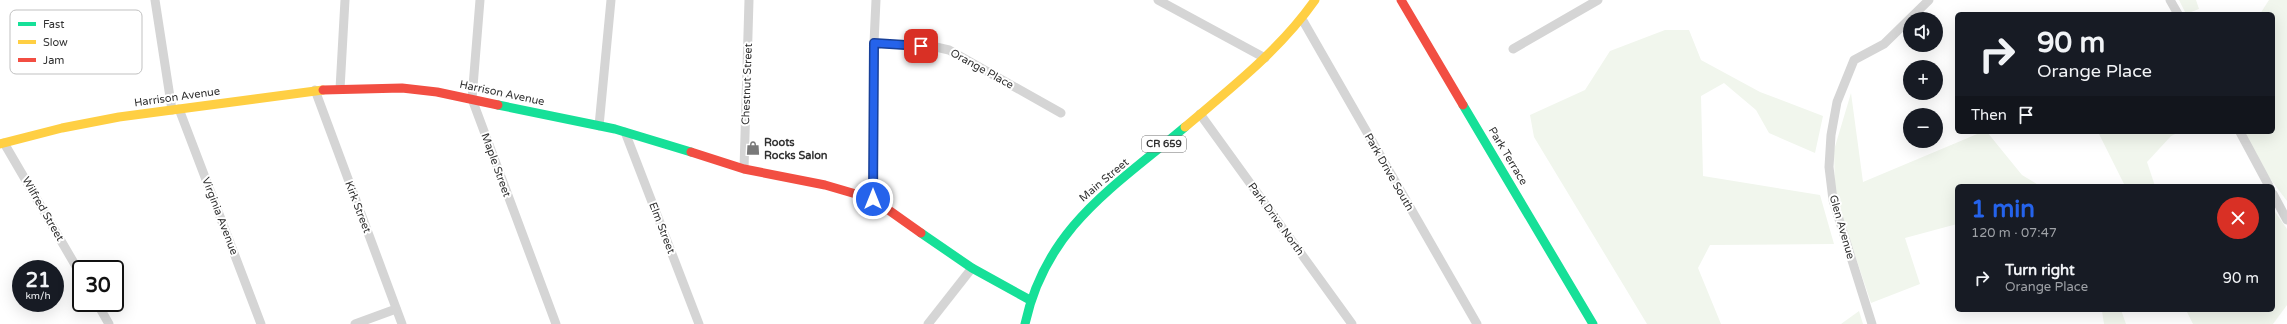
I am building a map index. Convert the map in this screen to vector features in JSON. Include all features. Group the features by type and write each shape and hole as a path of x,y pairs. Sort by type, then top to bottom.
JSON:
{"street":[{"name":"Virginia Avenue","path":"155,0 176,109 261,324"},
{"path":"340,89 345,0"},
{"name":"Maple Street","path":"480,0 472,99 556,324"},
{"path":"599,126 611,0"},
{"name":"Chestnut Street","path":"744,169 749,0"},
{"path":"873,199 874,43 876,0"},
{"path":"1158,0 1265,58"},
{"name":"Main Street","path":"1025,324 1030,300 1045,263 1072,225 1265,58 1302,19 1315,0"},
{"name":"Park Terrace","path":"1401,0 1593,324"},
{"path":"1513,49 1598,0"},
{"name":"Glen Avenue","path":"1872,324 1833,200 1829,167 1831,135 1837,102 1854,60 1884,44 1929,0"},
{"path":"2170,0 2177,12"},
{"name":"Park Drive South","path":"1302,19 1477,324"},
{"name":"Orange Place","path":"874,43 936,47 949,50 1061,113"},
{"name":"Harrison Avenue","path":"2,143 70,126 176,109 315,90 402,88 438,92 625,132 744,169 825,185 873,199 972,268"},
{"name":"Kirk Street","path":"315,90 402,324"},
{"name":"Park Drive North","path":"1200,114 1352,324"},
{"name":"Elm Street","path":"625,132 699,324"},
{"path":"2241,134 2268,184"},
{"name":"Wilfred Street","path":"2,143 72,260"},
{"path":"2275,198 2287,220"},
{"path":"928,324 972,268 1030,300"},
{"path":"355,324 396,309"},
{"path":"102,312 109,324"}],"shaded area":[{"path":"2179,0 2196,0 2199,9 2191,12 2185,12"},
{"path":"2269,0 2287,0 2287,201 2237,134 2275,134 2275,12 2261,12"},
{"path":"1665,30 1689,30 1701,60 1760,92 1823,116 1815,153 1769,133 1756,110 1724,83 1701,96 1703,176 1820,195 1834,244 1710,245 1698,268 1721,324 1647,324 1534,137 1530,115 1585,90 1610,51"},
{"path":"1851,93 1863,182 1977,134 1989,134 2022,175 2037,184 1955,184 1955,225 1905,238 1920,284 1871,303 1835,195 1834,150"},
{"path":"2099,134 2175,134 2171,136 2147,162 2154,184 2124,184"},
{"path":"2275,212 2287,229 2287,305 2273,324 2193,324 2187,312 2275,312"},
{"path":"1859,311 1863,324 1841,324"},
{"path":"2102,312 2122,312 2126,324 2104,324"}],"traffic: fast":[{"path":"498,105 615,129 691,152"},
{"path":"1463,105 1593,324"},
{"path":"1025,324 1035,290 1049,261 1066,235 1086,212 1109,190 1185,127"},
{"path":"921,233 972,268 1030,300"}],"traffic: slow":[{"path":"1185,127 1271,52 1315,0"},
{"path":"0,144 62,128 119,117 323,90"}],"traffic: jam":[{"path":"1401,0 1463,105"},
{"path":"323,90 402,88 437,92 498,105"},
{"path":"691,152 744,169 825,185 873,199 921,233"}],"place":[{"name":"Roots Rocks Salon","path":"753,148"}],"route":[{"path":"873,199 874,43 921,46"}]}
